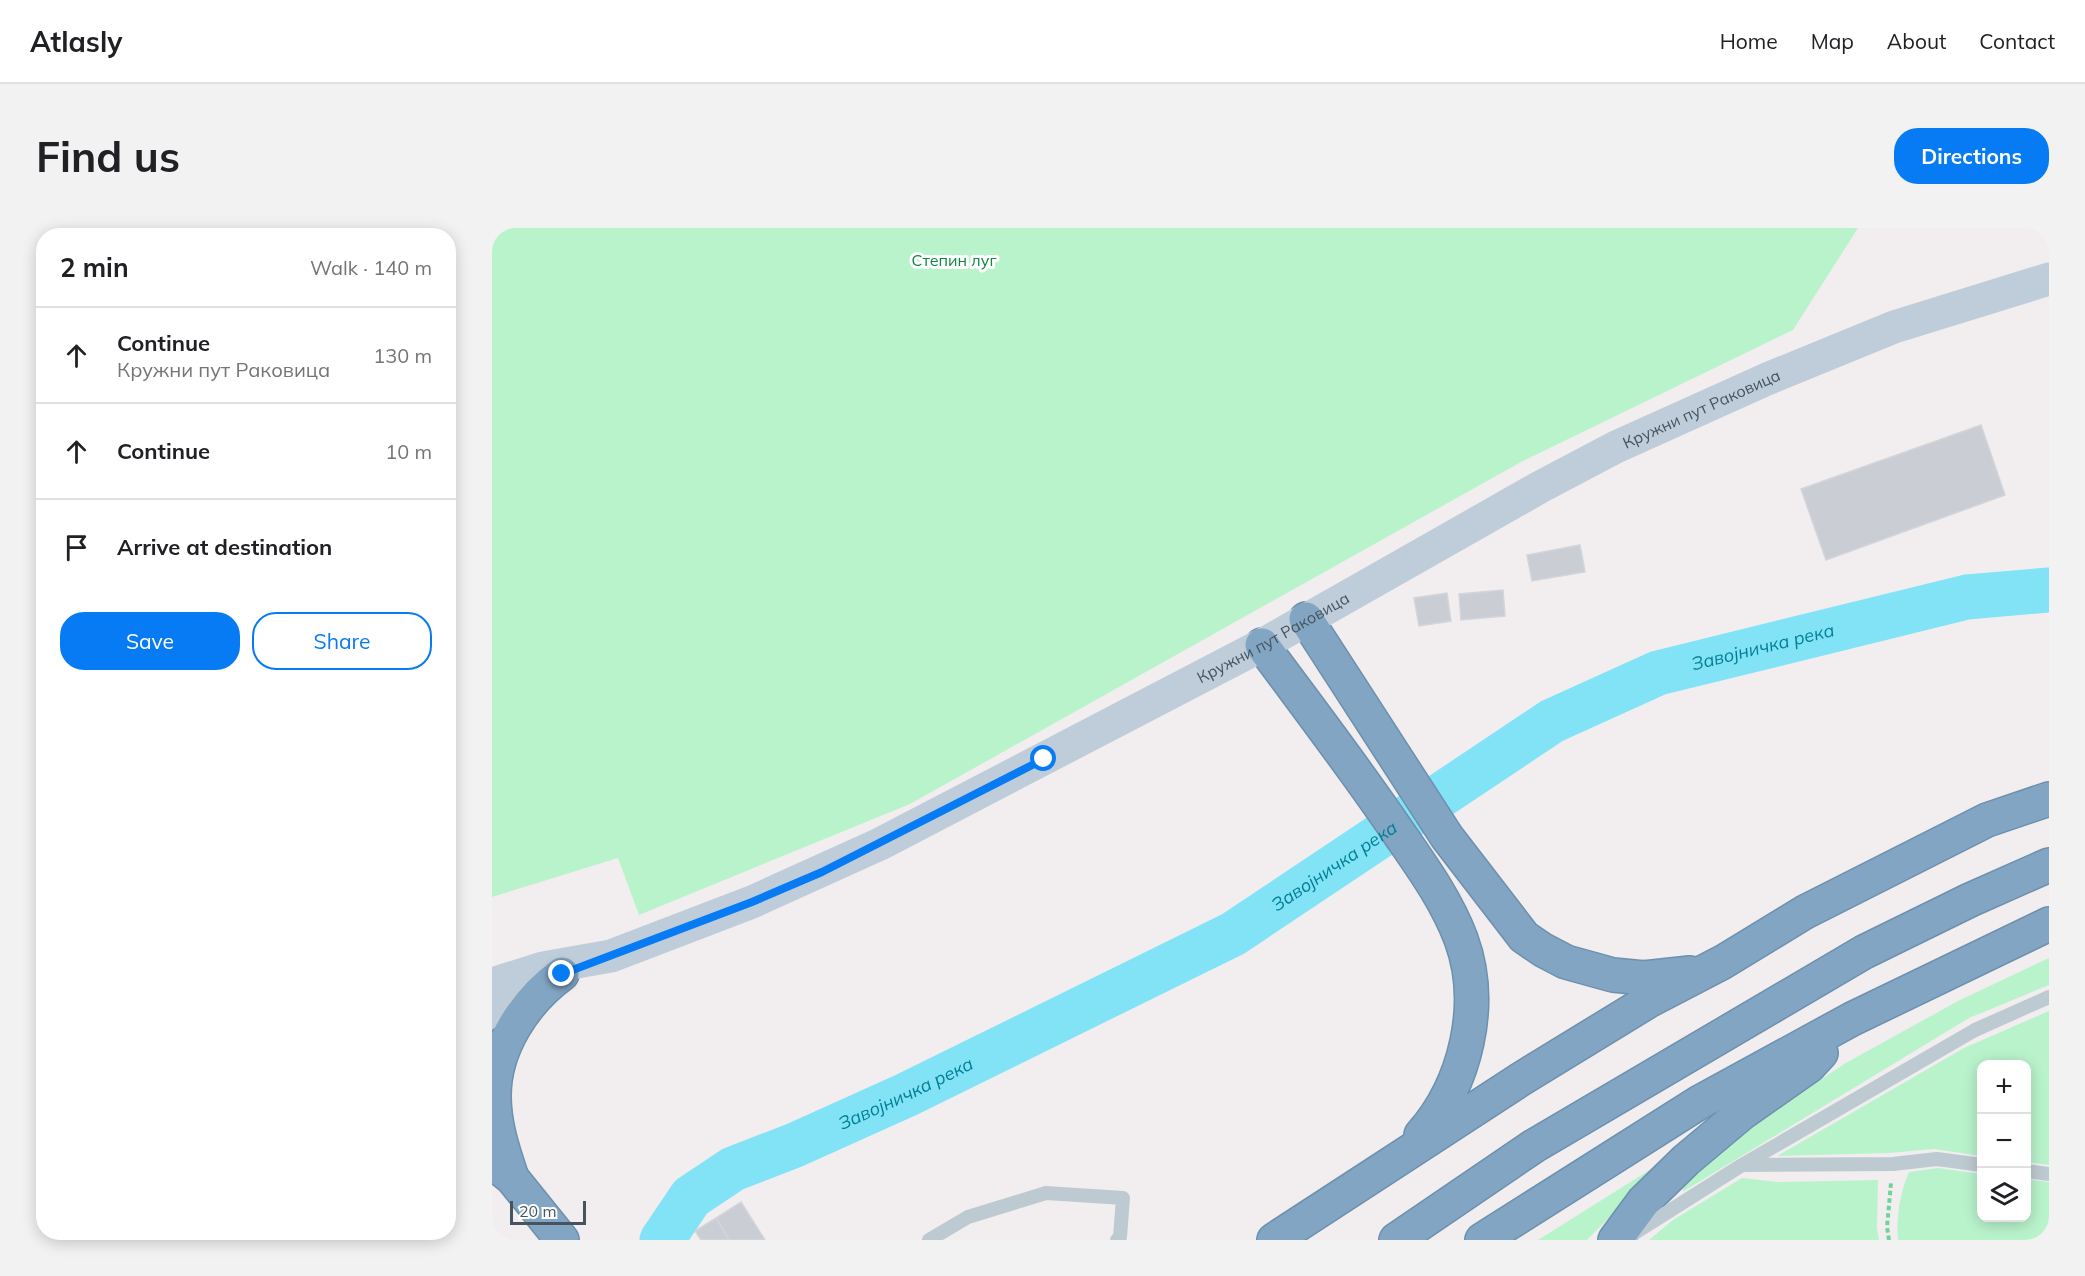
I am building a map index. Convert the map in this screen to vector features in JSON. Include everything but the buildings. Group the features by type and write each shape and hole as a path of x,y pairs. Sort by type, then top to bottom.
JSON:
{"highway":[{"path":"1306,619 1447,837 1524,937 1566,962 1613,975 1644,978 1688,973 1723,963"},
{"path":"1262,645 1362,780 1416,858 1444,903 1461,940 1470,980 1470,1022 1462,1062 1446,1100 1423,1134 1392,1162"},
{"path":"1275,1240 1521,1079 1650,1000 1723,963 1805,912 1924,851 1987,820 2049,799"},
{"path":"1396,1240 1534,1146 1864,952 1970,900 2049,865"},
{"path":"1482,1240 1700,1102 1852,1019 2049,924"},
{"path":"562,974 548,984 521,1015 503,1051 497,1071 494,1095 502,1170 562,1240"},
{"path":"1615,1240 1643,1202 1686,1160 1742,1113 1809,1066 1852,1019"}],"main road":[{"name":"Кружни пут Раковица","path":"492,984 543,968 611,956 742,906 831,867 890,839 1262,645 1542,486 1676,419 1894,327 2049,279"},
{"path":"492,1012 501,1003 519,993 611,956"}],"lane":[{"path":"1623,1240 1742,1165 1975,1030 2049,997"},
{"path":"1742,1165 1893,1164 1937,1159 1977,1164"},
{"path":"2031,1172 2049,1174"},
{"path":"929,1240 968,1217 1046,1193 1123,1198 1120,1237 1117,1240"}],"path":[{"path":"1889,1240 1887,1227 1893,1164"}],"green space":[{"name":"Степин луг","path":"492,228 1858,228 1793,330 1521,462 910,804 639,915 618,858 492,897"},
{"path":"2049,958 2049,985 1969,1018 1684,1191 1680,1187 1740,1134 1844,1064 1958,1001"},
{"path":"2049,1011 2049,1165 2031,1163 2031,1060 1977,1060 1977,1155 1934,1149 1889,1153 1777,1156 1964,1048"},
{"path":"1667,1159 1587,1240 1538,1240"},
{"path":"1938,1168 1977,1173 1977,1222 2031,1222 2031,1180 2049,1182 2049,1240 1898,1240 1899,1205 1909,1172"},
{"path":"1742,1178 1778,1182 1878,1180 1879,1240 1649,1240 1673,1220"}],"waterway":[{"name":"Завојничка река","path":"662,1240 691,1197 733,1169 795,1145 906,1095 1233,934 1552,721 1658,673 1967,597 2049,590"}],"route":[{"path":"562,974 662,938 822,872 1044,759"}]}
